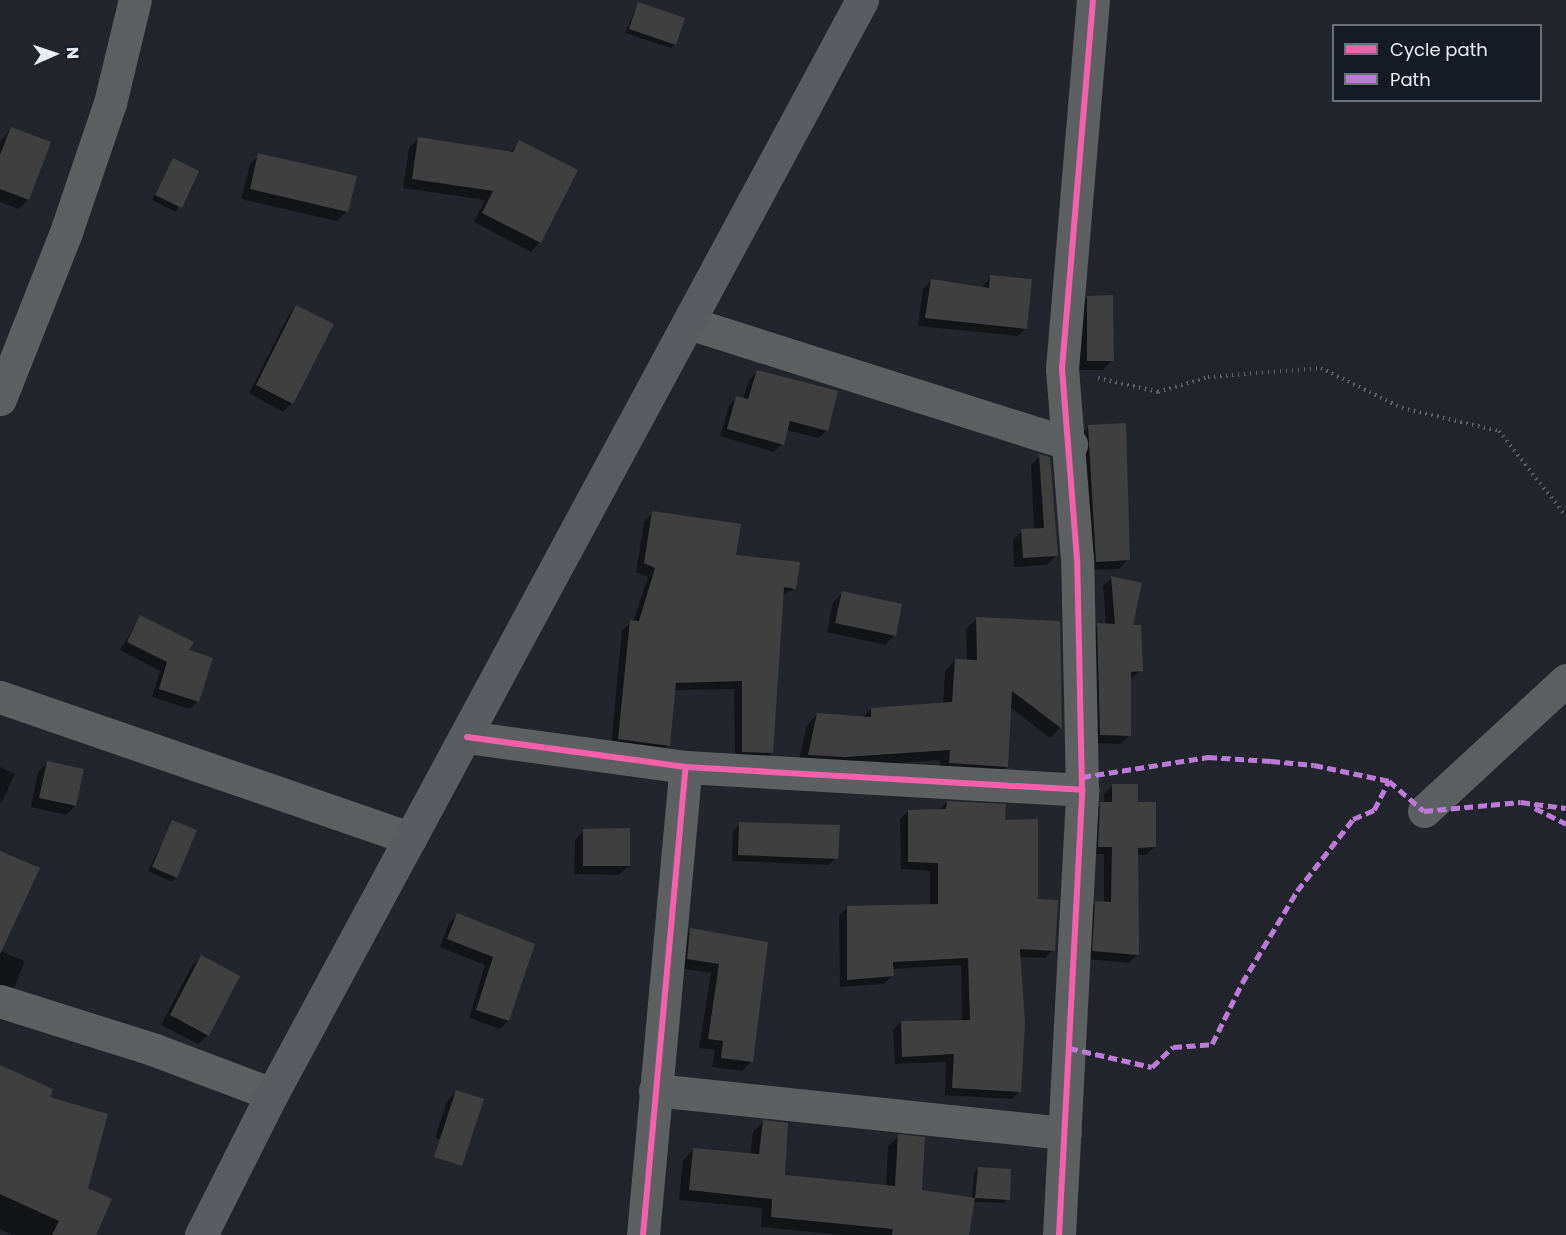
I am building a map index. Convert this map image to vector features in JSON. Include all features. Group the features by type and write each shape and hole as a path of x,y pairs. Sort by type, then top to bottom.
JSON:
{"highway":[{"path":"201,1235 272,1094 467,737 862,0"}],"street":[{"path":"0,399 65,235 110,103 135,0"},
{"path":"1059,1235 1082,790 1071,444 1062,369 1094,0"},
{"path":"689,323 1071,444"},
{"path":"1424,810 1566,680"},
{"path":"0,697 410,838"},
{"path":"467,737 686,767 1082,790"},
{"path":"643,1235 686,767"},
{"path":"0,1001 155,1050 272,1094"},
{"path":"656,1090 1065,1133"}],"path":[{"path":"1062,369 1158,392 1208,376 1321,368 1402,408 1499,431 1566,516"}],"building":[{"path":"638,2 685,18 676,45 629,29"},
{"path":"11,127 51,142 29,200 0,189 0,155"},
{"path":"418,137 513,152 519,140 578,170 541,243 482,213 493,191 412,179"},
{"path":"258,153 357,176 348,212 250,189"},
{"path":"173,158 199,171 182,208 155,195"},
{"path":"990,275 1032,279 1027,329 925,318 931,279 989,288"},
{"path":"1113,295 1114,361 1087,361 1087,296"},
{"path":"296,305 334,324 293,404 256,385"},
{"path":"757,370 838,391 828,431 790,421 784,445 727,429 736,396 748,399"},
{"path":"1126,423 1130,560 1096,562 1088,425"},
{"path":"1039,454 1050,457 1058,556 1023,558 1021,529 1044,528"},
{"path":"652,511 741,524 736,555 800,562 796,589 784,587 773,753 742,752 742,681 676,683 670,746 618,739 630,620 639,621 655,568 644,563"},
{"path":"1111,576 1142,583 1133,625 1141,625 1143,671 1131,672 1131,736 1100,735 1097,623 1115,624"},
{"path":"842,591 902,604 896,636 835,623"},
{"path":"140,615 194,642 189,650 213,658 199,702 159,689 167,662 127,642"},
{"path":"976,617 1060,621 1062,729 1012,691 1008,767 949,763 950,750 845,757 808,755 817,713 871,717 871,708 952,702 955,659 977,660"},
{"path":"47,761 84,769 76,806 39,798"},
{"path":"1112,784 1138,784 1138,802 1156,802 1156,847 1138,848 1139,955 1092,951 1095,901 1111,902 1112,847 1098,847 1100,802 1112,802"},
{"path":"947,801 1006,804 1005,820 1038,819 1038,899 1058,900 1055,951 1020,949 1025,1023 1021,1092 952,1088 954,1054 902,1057 901,1021 970,1020 968,958 893,962 894,976 847,980 847,906 938,904 938,863 908,862 908,810 946,809"},
{"path":"172,820 197,830 177,878 152,867"},
{"path":"739,822 840,825 838,859 738,855"},
{"path":"630,828 630,866 583,866 583,829"},
{"path":"0,851 40,868 0,954"},
{"path":"457,913 535,944 509,1021 476,1010 493,957 447,939"},
{"path":"690,928 768,942 753,1062 721,1058 723,1041 708,1039 719,964 687,959"},
{"path":"201,955 240,976 209,1036 170,1015"},
{"path":"0,1065 53,1089 50,1097 108,1114 88,1188 112,1199 96,1235 52,1235 59,1221 0,1194"},
{"path":"456,1090 484,1099 462,1166 434,1157"},
{"path":"763,1120 788,1123 785,1175 895,1186 898,1134 925,1137 922,1190 975,1198 969,1235 892,1235 893,1229 771,1217 772,1199 689,1190 693,1148 759,1154"},
{"path":"978,1167 1011,1169 1010,1200 975,1198"}],"marked path":[{"path":"1082,777 1208,757 1271,761 1314,765 1389,781 1424,811 1521,802 1566,808"},
{"path":"1069,1048 1152,1067 1173,1047 1212,1044 1242,983 1297,891 1353,819 1374,810 1389,781"},
{"path":"1535,808 1566,824"}],"cycle path":[{"path":"1059,1235 1082,790 1077,559 1062,369 1093,0"},
{"path":"467,737 686,767 1082,790"},
{"path":"643,1235 686,767"}]}
